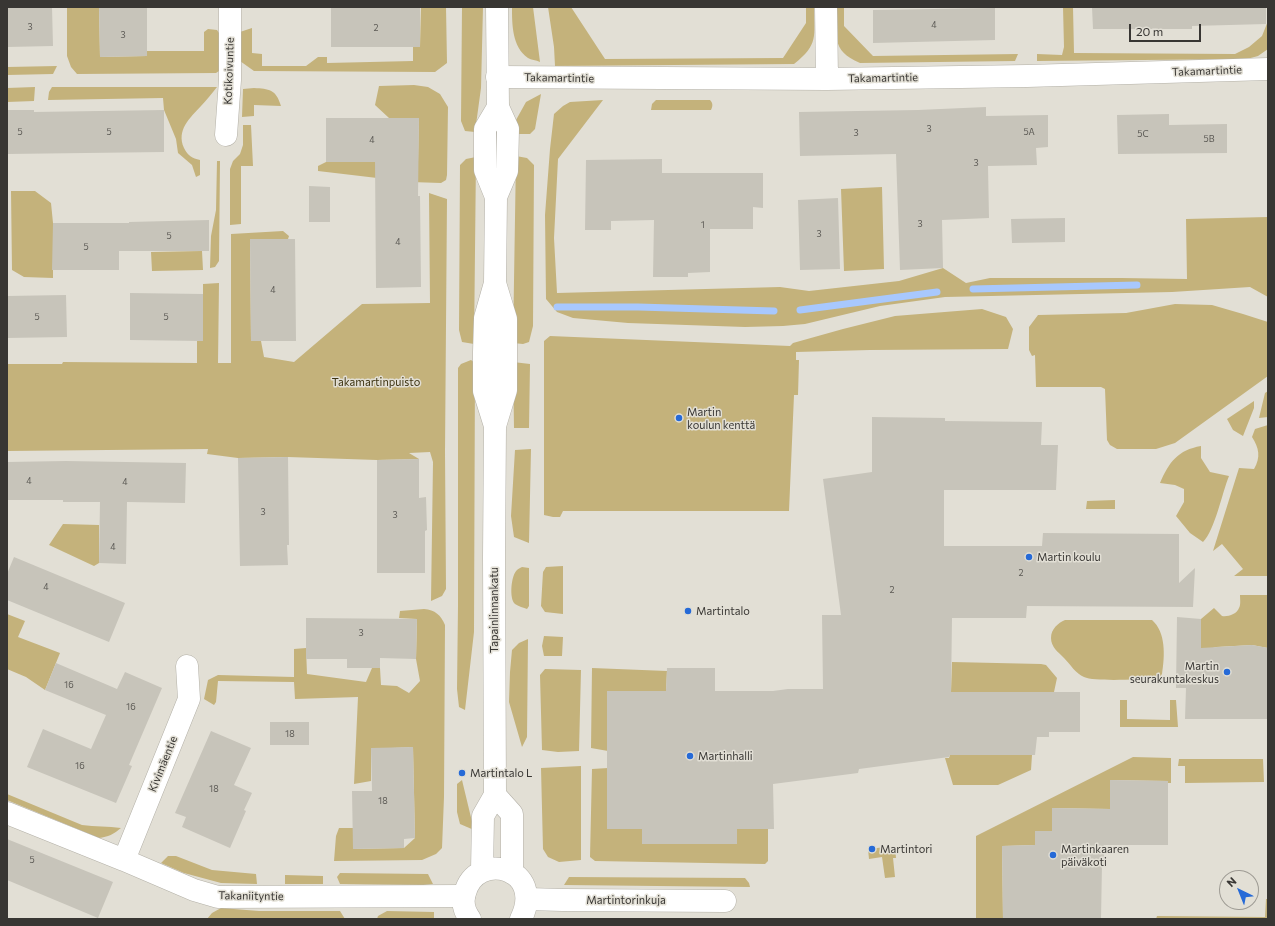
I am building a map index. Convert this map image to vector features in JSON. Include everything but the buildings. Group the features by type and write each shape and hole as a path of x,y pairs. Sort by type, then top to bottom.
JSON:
{"street":[{"name":"Kotikoivuntie","path":"226,135 230,80 230,7"},
{"name":"Tapainlinnankatu","path":"482,871 483,816 495,795 495,426 506,390 506,319 495,283 496,197 507,171 508,129 498,107 497,7"},
{"path":"826,7 827,79"},
{"name":"Takamartintie","path":"497,77 827,79 1027,76 1268,69"},
{"name":"Kivimäentie","path":"124,860 189,699 187,666"},
{"path":"495,795 512,814 512,873"},
{"name":"Takaniityntie","path":"7,813 194,890 218,897 464,896"},
{"path":"470,919 464,906 466,888 475,875 492,868 502,869 512,873 520,879 528,898 522,919"},
{"name":"Martintorinkuja","path":"528,898 571,900 725,901"}],"green space":[{"path":"67,7 99,7 100,57 147,56 147,51 204,51 204,32 208,29 217,30 219,33 219,71 216,73 77,74 71,67 67,56"},
{"path":"421,7 446,7 447,63 435,72 254,71 240,61 240,32 252,28 252,53 262,54 262,66 306,66 318,57 327,57 327,63 413,61 413,47 420,47"},
{"path":"462,7 483,7 481,88 475,132 465,131 461,121"},
{"path":"512,7 533,7 540,62 528,58 519,48 514,35"},
{"path":"548,7 571,7 605,59 783,58 806,23 806,7 814,7 814,33 808,51 794,64 555,66 554,47"},
{"path":"836,7 844,7 844,26 873,56 1018,54 1015,61 860,63 850,58 839,47 836,34"},
{"path":"1063,7 1073,7 1074,53 1235,54 1249,47 1262,36 1268,21 1268,49 1258,56 1247,59 1037,61 1037,54 1062,55 1064,47"},
{"path":"57,66 53,74 7,75 7,67"},
{"path":"414,85 428,87 440,94 448,107 446,180 441,183 411,182 318,171 318,166 326,162 418,162 419,118 389,118 375,105 379,86"},
{"path":"35,87 34,101 7,102 7,88"},
{"path":"52,87 217,87 185,125 183,130 182,142 184,148 189,155 200,160 200,175 196,177 192,165 178,153 176,139 164,110 163,98 48,100 49,92"},
{"path":"254,88 268,90 274,93 277,96 281,106 254,105 254,116 242,117 243,89"},
{"path":"541,94 535,129 530,134 517,134 516,120 526,102"},
{"path":"603,100 558,159 554,238 557,293 780,287 809,291 899,281 943,268 966,283 990,278 1187,279 1186,219 1268,217 1268,297 1250,287 1172,292 945,297 880,306 805,324 783,326 745,327 628,323 573,318 557,312 546,299 545,215 554,114 570,102"},
{"path":"656,100 710,100 712,102 712,106 711,110 651,110 652,104"},
{"path":"243,125 251,125 253,166 241,166 241,224 230,225 230,169 233,161 240,154 243,145"},
{"path":"516,156 527,158 534,165 533,326 529,342 523,344 513,343"},
{"path":"476,157 474,344 462,342 459,330 460,165 466,159"},
{"path":"217,161 220,161 219,261 215,267 210,268 211,236 216,210"},
{"path":"882,187 884,269 844,271 841,189"},
{"path":"11,191 35,191 51,203 53,223 53,278 24,277 12,270"},
{"name":"Takamartinpuisto","path":"429,193 447,199 445,452 446,589 442,596 431,601 433,462 430,452 409,453 419,459 377,460 288,457 238,458 207,454 208,449 7,451 7,364 62,364 63,362 197,363 197,341 203,341 203,284 219,283 218,363 231,363 231,234 283,231 289,236 288,239 250,239 251,341 261,341 264,357 294,362 362,304 430,303"},
{"path":"202,251 203,270 152,271 151,252"},
{"path":"1175,304 1212,305 1268,322 1268,376 1175,443 1156,449 1117,449 1110,445 1107,440 1105,389 1101,387 1036,387 1035,355 1032,356 1029,350 1029,327 1038,315 1126,313"},
{"name":"Martin koulun kenttä","path":"982,309 1006,317 1013,329 1008,349 796,352 796,360 799,360 798,395 794,395 789,511 563,511 560,517 544,515 544,341 550,336 790,346 793,343 895,316"},
{"path":"471,360 475,363 474,632 465,710 459,707 457,689 458,368 461,364"},
{"path":"513,362 530,364 529,428 514,428"},
{"path":"1268,391 1268,417 1259,418 1265,393"},
{"path":"1254,401 1254,408 1243,436 1233,430 1227,419"},
{"path":"1268,425 1268,576 1234,576 1243,569 1222,544 1213,551 1239,468 1254,469 1258,460 1256,445 1252,437 1255,429"},
{"path":"1201,446 1201,458 1210,472 1229,476 1215,520 1203,542 1190,533 1176,516 1184,502 1184,489 1175,485 1160,483 1167,469 1175,458 1186,451"},
{"path":"531,449 529,543 514,537 511,516 515,450"},
{"path":"1115,500 1115,509 1086,509 1087,501"},
{"path":"63,524 99,525 99,563 94,566 49,545"},
{"path":"563,566 563,614 545,612 541,606 543,572 546,567"},
{"path":"522,567 529,568 529,606 527,609 515,604 511,592 513,577 517,570"},
{"path":"1240,595 1268,595 1268,648 1252,645 1216,647 1187,656 1201,645 1201,619 1214,608 1222,616 1234,613 1240,607"},
{"path":"424,609 437,614 442,618 445,625 444,797 442,848 436,854 422,860 334,861 336,836 339,828 353,828 354,849 404,848 415,838 413,747 371,749 371,781 354,784 358,697 295,699 294,682 218,681 216,702 214,705 204,699 208,680 218,675 294,677 294,649 306,648 307,674 366,682 372,668 380,668 381,685 397,686 409,693 420,681 416,659 417,619 399,618 400,611"},
{"path":"7,614 25,621 18,637 60,653 45,690 26,677 7,669"},
{"path":"1065,620 1152,620 1157,625 1162,638 1164,660 1162,674 1159,678 1154,679 1128,680 1090,679 1081,676 1055,649 1051,641 1051,635 1054,629"},
{"path":"544,636 563,637 562,656 544,656 542,646"},
{"path":"528,639 527,737 522,747 509,702 510,672 512,650 519,643"},
{"path":"952,662 1046,665 1057,678 1054,692 951,692"},
{"path":"592,668 667,671 666,691 608,751 591,748"},
{"path":"545,669 581,670 579,751 558,752 542,750 540,675"},
{"path":"1120,700 1127,700 1127,719 1170,720 1170,700 1176,700 1178,727 1120,727"},
{"path":"950,755 1032,755 1031,770 998,785 953,785 945,758 949,758"},
{"path":"1133,757 1171,758 1171,783 1168,783 1168,781 1110,780 1110,809 1052,808 1052,831 1035,832 1035,845 1002,846 1003,919 976,919 976,836"},
{"path":"1179,759 1263,759 1264,782 1185,783 1185,766 1178,766"},
{"path":"581,766 581,860 559,862 548,857 543,849 541,768"},
{"path":"608,768 642,829 642,844 737,844 737,829 768,829 768,861 765,864 595,861 590,857 592,769"},
{"path":"462,780 474,830 460,824 457,812 457,784"},
{"path":"7,794 82,825 121,828 111,835 99,838 7,800"},
{"path":"895,846 896,858 893,858 895,877 885,878 882,857 869,859 868,849"},
{"path":"168,856 176,856 212,870 256,874 257,884 221,883 184,873 161,863"},
{"path":"340,873 428,874 433,884 340,884 337,877"},
{"path":"285,875 323,876 323,884 285,884"},
{"path":"569,877 745,878 750,887 564,885"},
{"path":"1266,899 1268,899 1268,919 1156,919 1157,916 1265,917"},
{"path":"221,908 259,911 340,911 345,919 207,919 212,913"},
{"path":"387,911 434,912 434,919 377,919 378,916"}],"waterway":[{"path":"973,289 1137,285"},
{"path":"800,310 937,292"},
{"path":"557,307 638,307 774,311"}],"place":[{"name":"Martin koulun kenttä","path":"679,418"},
{"name":"Martin koulu","path":"1029,557"},
{"name":"Martintalo","path":"688,611"},
{"name":"Martin seurakuntakeskus","path":"1227,672"},
{"name":"Martinhalli","path":"690,756"},
{"name":"Martintalo L","path":"462,773"},
{"name":"Martintori","path":"872,849"},
{"name":"Martinkaaren päiväkoti","path":"1053,855"}]}
